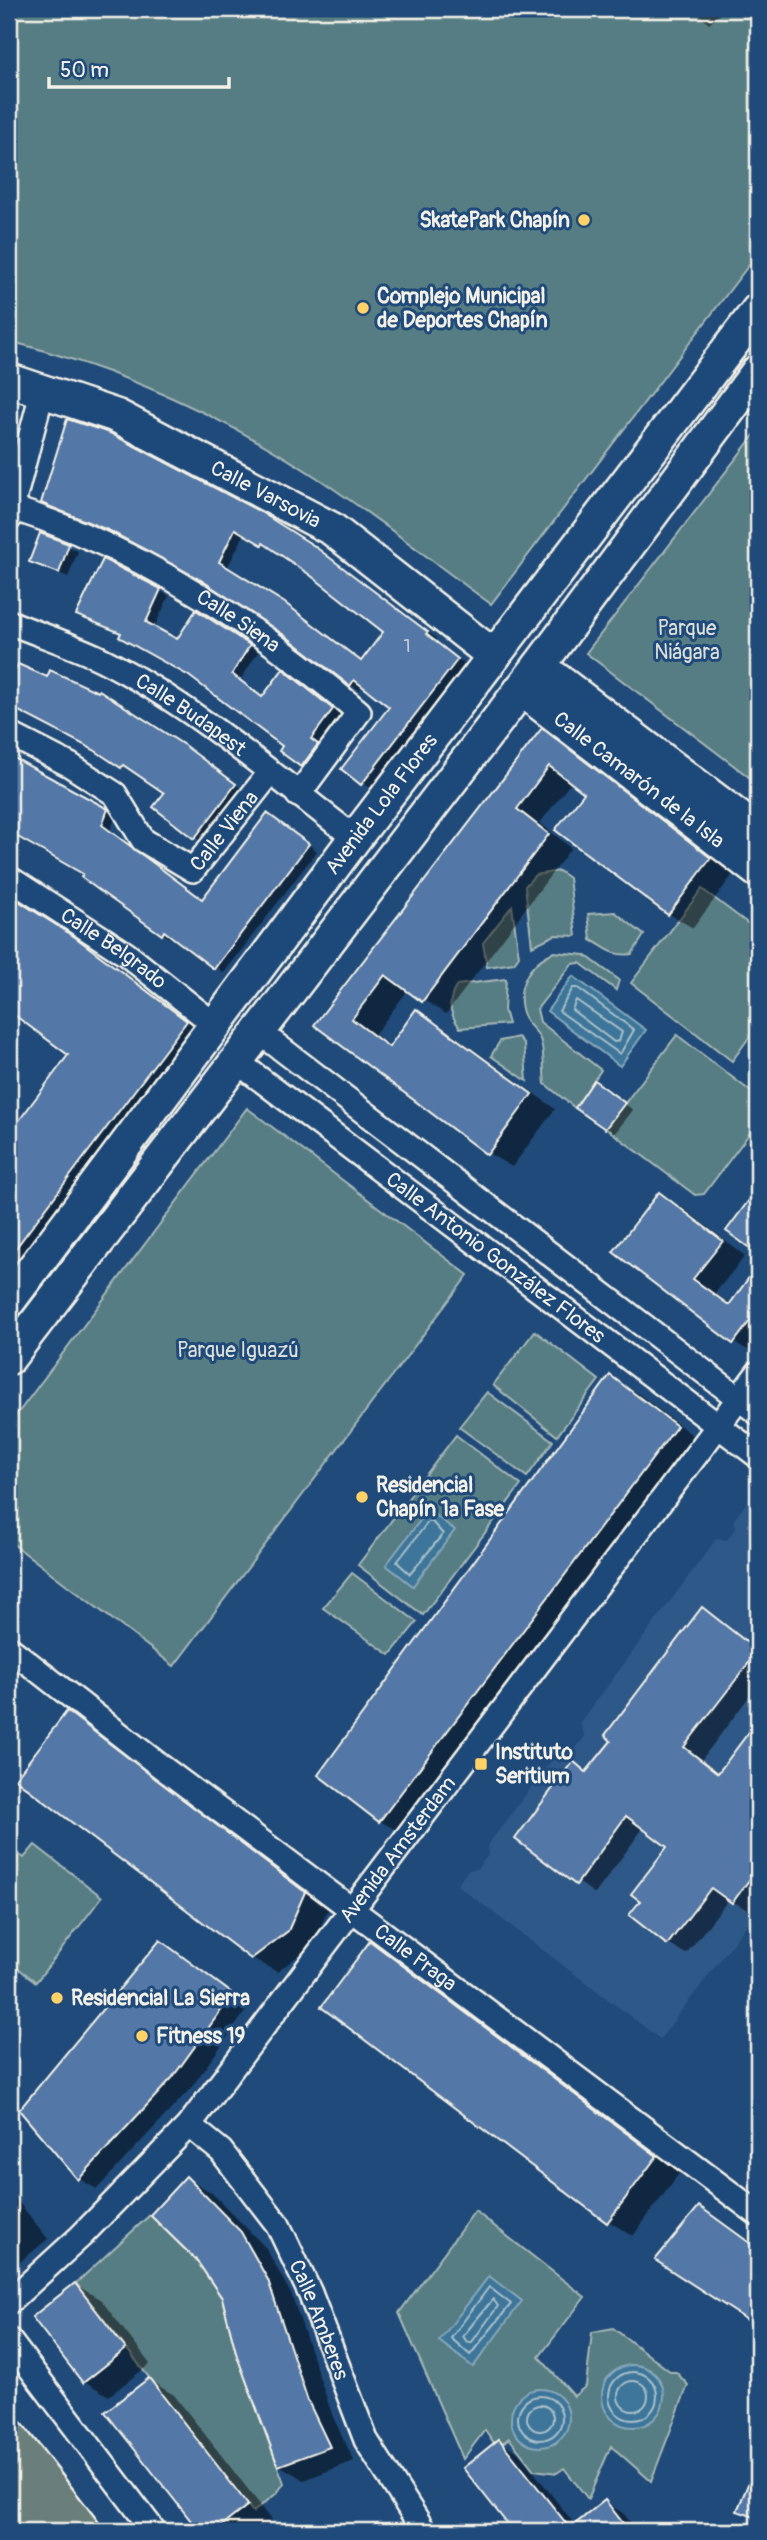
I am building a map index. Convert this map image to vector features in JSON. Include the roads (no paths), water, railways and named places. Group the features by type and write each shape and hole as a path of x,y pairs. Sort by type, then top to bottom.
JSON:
{"main road":[{"name":"Avenida Lola Flores","path":"9,1301 355,838 758,310"},
{"name":"Avenida Lola Flores","path":"9,1358 530,677 758,371"},
{"name":"Calle Varsovia","path":"9,380 43,389 117,416 332,529 494,656"},
{"name":"Calle Camarón de la Isla","path":"530,677 758,832"},
{"name":"Calle Camarón de la Isla","path":"530,677 758,870"},
{"path":"9,2437 82,2531"},
{"path":"9,2487 43,2531"}],"street":[{"path":"10,511 43,389"},
{"name":"Calle Siena","path":"10,511 92,539 155,570 245,623 304,665 359,712 298,795"},
{"name":"Calle Budapest","path":"9,622 103,660 174,704 355,838"},
{"name":"Calle Viena","path":"9,734 70,765 115,794 143,840 193,870 270,773"},
{"name":"Calle Belgrado","path":"9,877 126,954 215,1025"},
{"name":"Calle Antonio González Flores","path":"258,1031 758,1413"},
{"name":"Calle Antonio González Flores","path":"235,1060 758,1456"},
{"name":"Avenida Amsterdam","path":"9,2302 81,2236 189,2125 758,1373"},
{"name":"Calle Praga","path":"9,1648 159,1765 354,1908 758,2214"},
{"name":"Calle Amberes","path":"189,2125 221,2151 278,2225 310,2293 366,2440 425,2531"},
{"path":"9,2340 155,2531"}],"water":[{"path":"573,976 646,1030 620,1066 547,1011"},
{"path":"428,1510 455,1530 413,1586 386,1565"},
{"path":"489,2276 522,2301 473,2367 439,2341"},
{"path":"627,2365 639,2365 655,2374 662,2384 662,2408 655,2418 639,2427 627,2427 616,2422 607,2413 602,2402 602,2390 607,2379 616,2370"},
{"path":"540,2389 561,2397 569,2418 561,2439 540,2447 519,2439 511,2418 519,2397"}],"place":[{"name":"SkatePark Chapín","path":"584,220"},
{"name":"Complejo Municipal de Deportes Chapín","path":"363,308"},
{"name":"Residencial Chapín 1ª Fase","path":"362,1497"},
{"name":"Instituto Seritium","path":"481,1764"},
{"name":"Residencial La Sierra","path":"57,1998"},
{"name":"Fitness 19","path":"142,2036"}],"park label":[{"name":"Parque Niágara","path":"687,640"},
{"name":"Parque Iguazú","path":"238,1350"}]}
